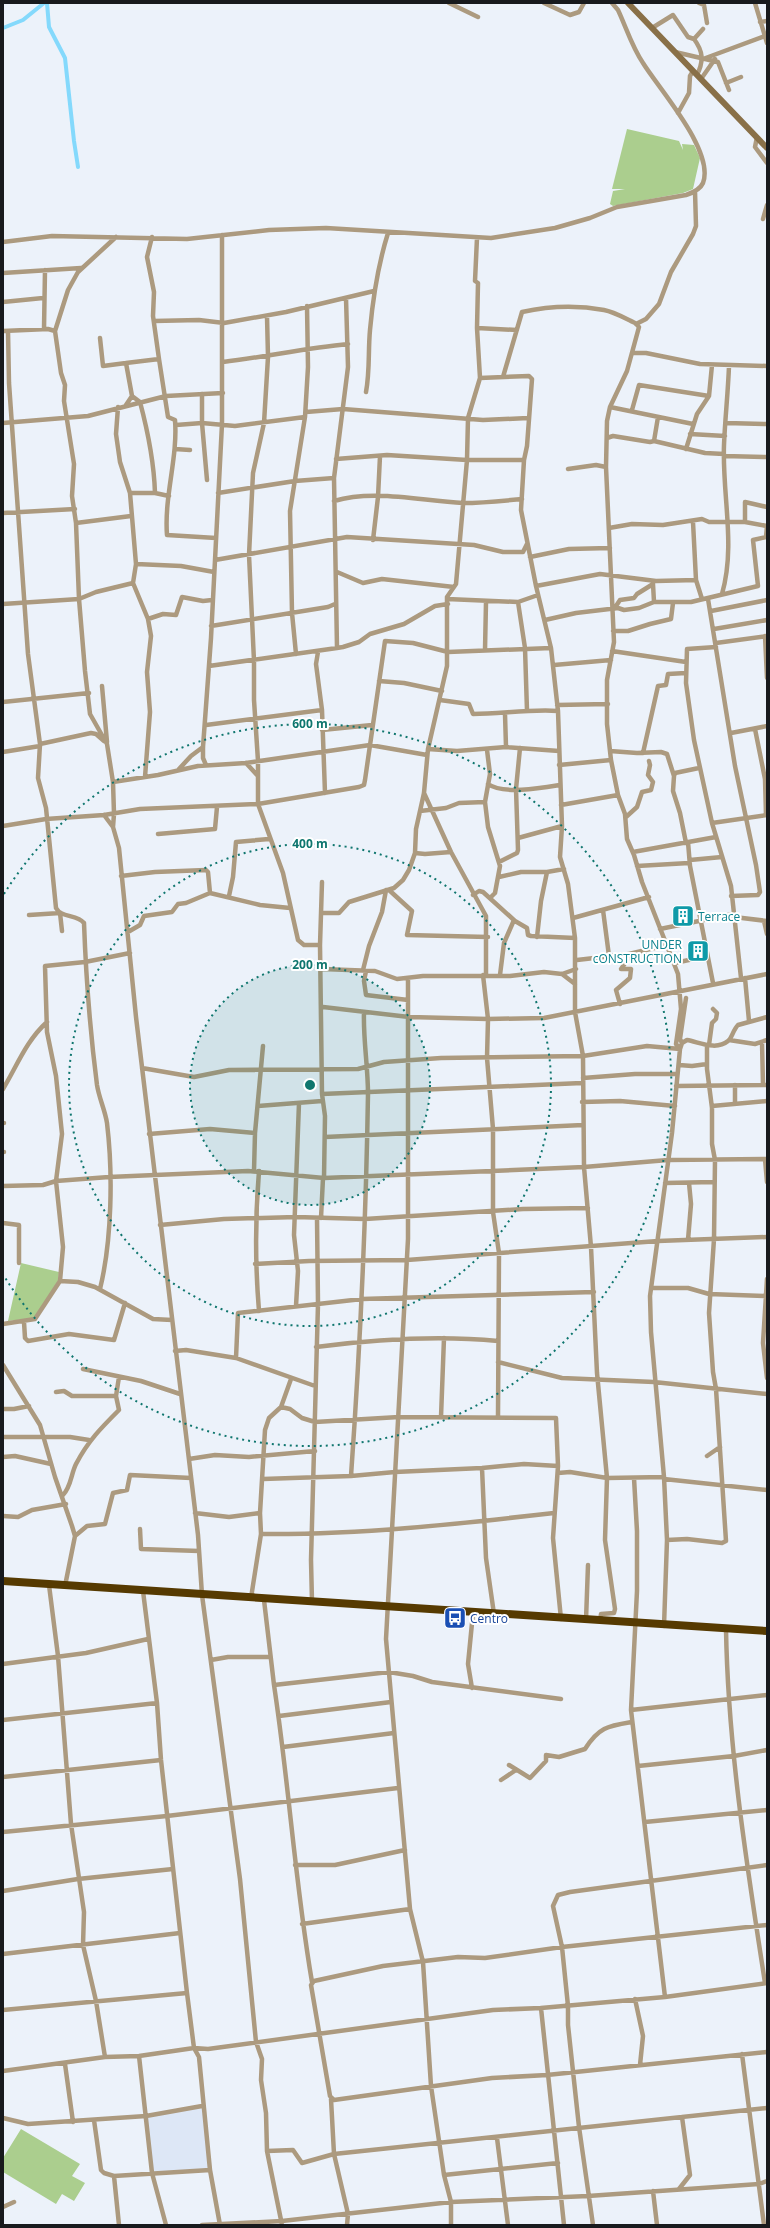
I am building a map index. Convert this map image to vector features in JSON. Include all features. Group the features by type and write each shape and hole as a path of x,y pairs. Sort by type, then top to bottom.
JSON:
{"highway":[{"path":"3,1581 202,1596 767,1632"}],"main road":[{"path":"628,3 767,148"}],"street":[{"path":"449,3 478,17"},
{"path":"544,3 570,15 579,12 584,3"},
{"path":"3,242 52,236 152,237 181,239 269,230 317,229 491,238 555,228 590,218 617,207 686,195 695,191 703,183 701,156 692,133 642,62 618,10 612,3"},
{"path":"699,3 704,5 707,23"},
{"path":"755,3 767,43"},
{"path":"652,28 673,14 688,37 694,39 700,47 703,59 697,75"},
{"path":"760,22 767,21"},
{"path":"694,39 703,29"},
{"path":"703,59 765,36"},
{"path":"675,52 700,56 703,59 718,62 729,90"},
{"path":"678,113 689,92 690,76 697,75 713,61 718,54"},
{"path":"726,83 741,77"},
{"path":"757,137 755,146 767,163"},
{"path":"636,324 646,319 659,304 671,272 693,234 696,226 695,191"},
{"path":"763,219 767,205"},
{"path":"366,392 374,291 380,259 388,233"},
{"path":"206,765 203,758 203,746 206,725 223,392 224,323 222,235"},
{"path":"107,744 99,728 92,720 85,671 79,599 75,509 72,496 74,464 64,401 65,385 61,373 55,331 70,284 81,268 116,237"},
{"path":"152,237 147,257 154,292 154,321 168,417 174,418 176,425 176,449 169,496 167,535 216,538"},
{"path":"321,913 339,913 349,902 370,897 398,886 403,880 414,853 416,829 424,793 428,752 442,691 448,652 448,602 456,584 467,460 468,418 480,378 477,328 478,284 475,282 477,238"},
{"path":"3,273 81,268"},
{"path":"45,270 44,298 46,329"},
{"path":"154,321 199,320 224,323 267,316 374,291"},
{"path":"3,302 44,298"},
{"path":"337,648 335,604 337,572 334,478 343,409 348,344 346,298"},
{"path":"296,654 292,613 290,547 291,503 305,414 308,348 307,306"},
{"path":"503,377 522,312 566,306 603,310 636,324 639,330 624,378 610,407 606,467 613,610 612,651 607,680 610,751 618,795 626,817 627,839 660,929 675,964 680,991 681,1009 676,1044 680,1049"},
{"path":"267,316 268,357 264,423 251,487 249,555 258,761 258,804 269,839 283,873 290,908 300,944 320,945"},
{"path":"46,329 56,324"},
{"path":"477,328 517,330"},
{"path":"55,331 46,329 6,331 24,602 40,745 38,778 46,808 56,908 60,913 62,931"},
{"path":"100,338 103,366 159,359"},
{"path":"223,362 268,357 308,348 348,344"},
{"path":"632,353 712,365 767,366"},
{"path":"126,363 132,396 140,402 154,468 155,493"},
{"path":"686,449 693,424 709,396 712,365"},
{"path":"722,594 728,576 729,554 724,455 729,366"},
{"path":"480,378 532,376 527,446 524,460 522,499 523,521 554,665 558,711 562,826 560,857 568,884 575,938 575,1012 583,1056 582,1102 584,1167 607,1478 605,1540 615,1609 614,1613 601,1614 600,1621"},
{"path":"3,383 9,383"},
{"path":"632,410 639,385 709,396"},
{"path":"3,424 88,416 118,407 166,396 223,392"},
{"path":"202,394 202,423 207,480"},
{"path":"126,405 132,396"},
{"path":"118,407 116,428 119,458 130,493 136,564 134,583 148,619 151,636 147,672 150,712 145,777"},
{"path":"610,407 632,410 693,424"},
{"path":"176,425 202,423 235,426 264,423 305,414 343,409 483,420 528,418"},
{"path":"654,441 658,417"},
{"path":"726,423 767,424"},
{"path":"690,434 725,436"},
{"path":"608,438 613,436 650,442 654,441 705,453 767,457"},
{"path":"176,449 190,450"},
{"path":"336,459 380,456 467,460 524,460"},
{"path":"373,540 378,497 380,456"},
{"path":"568,469 596,465 606,467"},
{"path":"218,493 295,481 334,478"},
{"path":"130,493 155,493 169,496"},
{"path":"334,501 354,495 463,502 493,502 522,499"},
{"path":"745,522 745,502 767,507"},
{"path":"3,513 75,509"},
{"path":"76,523 131,516"},
{"path":"545,620 576,613 613,610 618,608 624,610 639,608 654,602 691,602 719,597 722,594 758,585 753,540 766,537 767,526 745,522 709,522 702,520 663,525 632,524 609,528"},
{"path":"693,522 696,580 702,599"},
{"path":"215,560 347,537 373,540 480,546 508,553 523,552 527,543"},
{"path":"530,557 569,549 610,548"},
{"path":"136,564 181,566 214,572"},
{"path":"337,572 363,582 382,579 454,587"},
{"path":"536,586 591,575 611,576 653,582 696,580"},
{"path":"653,582 654,602"},
{"path":"613,610 620,600 634,598 653,582"},
{"path":"3,604 79,599 96,592 134,583"},
{"path":"209,666 343,648 359,642 370,634 404,624 434,606 448,602 518,602 538,595"},
{"path":"148,619 163,614 176,615 182,597 203,601 212,600"},
{"path":"708,599 760,892 758,895 731,896"},
{"path":"711,611 767,600"},
{"path":"485,650 486,602"},
{"path":"518,602 525,648 527,711"},
{"path":"613,631 628,631 671,619 673,602"},
{"path":"211,626 328,607 335,604"},
{"path":"714,629 767,620"},
{"path":"749,1021 733,916 731,886 712,823 699,768 686,673 686,649 766,636 767,678"},
{"path":"3,826 46,819 106,815 140,809 217,807 258,804 364,785 384,641 412,643 448,652 551,648"},
{"path":"612,651 686,662"},
{"path":"318,652 316,664 322,710 325,793"},
{"path":"554,665 611,660"},
{"path":"643,753 658,686 666,685 668,674 686,673"},
{"path":"379,681 404,683 442,691"},
{"path":"102,686 107,744 113,782 113,827"},
{"path":"3,702 34,700 88,693"},
{"path":"440,700 469,704 473,714 558,711"},
{"path":"557,705 608,704"},
{"path":"206,725 322,710"},
{"path":"505,714 506,747"},
{"path":"322,730 372,725"},
{"path":"731,734 767,726"},
{"path":"712,823 767,815 766,779 755,728"},
{"path":"3,752 91,733 96,734 107,744"},
{"path":"113,782 198,766 246,763 370,745 428,752 487,750 506,747 559,751"},
{"path":"179,769 203,746"},
{"path":"499,862 517,853 518,838 516,789 520,748"},
{"path":"487,750 490,769 485,802 488,827 496,857 499,862 500,877 495,893 490,898"},
{"path":"610,751 643,753 661,752 667,754 674,776 673,791 687,842 712,983"},
{"path":"198,766 203,758"},
{"path":"559,765 611,760"},
{"path":"626,817 637,807 642,792 651,790 653,782 648,775 650,765 649,761"},
{"path":"246,763 257,775"},
{"path":"674,776 676,773 699,768"},
{"path":"488,784 493,788 527,790 560,785"},
{"path":"424,793 451,852 473,895 486,916 488,937 484,975 488,1019 487,1058 493,1129 493,1212 499,1253 500,1296 498,1341 498,1417"},
{"path":"561,805 618,795"},
{"path":"420,811 433,810 459,803 485,802"},
{"path":"106,815 112,804"},
{"path":"158,834 215,828 217,807"},
{"path":"106,815 118,840 149,1134 191,1478 202,1596 240,1879 256,2042 262,2059 261,2080 266,2113 267,2151 282,2223"},
{"path":"518,838 562,826"},
{"path":"633,852 716,837"},
{"path":"229,896 234,878 236,842 269,839"},
{"path":"414,853 425,854 451,852"},
{"path":"638,866 722,857"},
{"path":"500,877 522,872 546,872 564,869"},
{"path":"121,876 154,872 206,870 208,872 210,894"},
{"path":"537,937 546,872"},
{"path":"312,1603 312,1535 318,1304 317,1261 326,1137 322,1102 323,1007 320,945 322,882"},
{"path":"388,890 411,909 407,935 488,937"},
{"path":"388,890 382,912 369,946 364,970 366,995 408,1000"},
{"path":"473,895 481,891 514,920 527,928 528,935 537,937 575,938"},
{"path":"128,932 140,925 144,916 172,912 178,904 186,903 210,894 229,896 260,905 290,908"},
{"path":"573,918 649,897"},
{"path":"603,910 609,956"},
{"path":"29,915 60,913 79,918 84,923 86,990 97,1087 106,1123 109,1177 109,1241 100,1289"},
{"path":"660,929 733,916 766,921 767,934"},
{"path":"500,975 504,943 514,920"},
{"path":"576,960 628,954 667,945"},
{"path":"3,1324 24,1322 35,1319 60,1281 63,1240 56,1181 62,1134 56,1076 46,1022 45,966 85,962 130,953"},
{"path":"620,1004 616,990 630,978 631,969 621,969 628,959 628,954"},
{"path":"675,964 706,956"},
{"path":"322,969 383,972 397,979 423,976 500,975 544,972 562,974 576,969"},
{"path":"562,974 575,984"},
{"path":"323,1007 409,1017 488,1019 544,1018 620,1004 644,997 680,991 712,983 767,974"},
{"path":"408,978 409,1132 407,1260 386,1639 398,1788 410,1909 423,1962 431,2086 444,2175 451,2202 451,2225"},
{"path":"664,1626 667,1540 664,1478 654,1382 651,1332 652,1288 675,1106 676,1074 679,1065 682,1043 680,1039 686,998"},
{"path":"667,1540 687,1539 724,1543 720,1447 716,1389 713,1372 709,1294 714,1239 715,1160 712,1144 712,1106 707,1064 712,1023 716,1019 717,1012 713,1009"},
{"path":"351,1476 364,1261 368,1093 364,1012"},
{"path":"682,1043 687,1040 708,1046 724,1043 729,1040 735,1028 749,1021 767,1017"},
{"path":"3,1089 16,1068 30,1040 46,1022"},
{"path":"676,1086 765,1085 765,1041 755,1044 729,1040"},
{"path":"259,1311 255,1264 257,1171 255,1133 262,1070 263,1046"},
{"path":"142,1068 194,1077 222,1070 358,1069 367,1066 408,1060 441,1058 583,1056 647,1046 680,1049"},
{"path":"679,1065 692,1066 707,1064"},
{"path":"322,1094 489,1088 635,1074 676,1074"},
{"path":"735,1085 735,1104"},
{"path":"582,1102 620,1101 675,1106"},
{"path":"712,1106 767,1101"},
{"path":"258,1106 322,1102"},
{"path":"296,1306 297,1261 294,1241 296,1217 295,1176 299,1103"},
{"path":"326,1137 583,1125"},
{"path":"149,1134 201,1129 255,1133"},
{"path":"3,1186 49,1184 56,1181 109,1177 257,1171 324,1178 408,1176 584,1167 668,1160 766,1159 767,1182"},
{"path":"665,1183 714,1182"},
{"path":"688,1240 691,1204 689,1183"},
{"path":"160,1225 255,1218 408,1218 493,1212 588,1208"},
{"path":"3,1223 19,1225 19,1263"},
{"path":"255,1264 297,1261 407,1260 658,1241 767,1237"},
{"path":"767,1279 765,1343 767,1378"},
{"path":"60,1281 78,1282 100,1289 153,1319 172,1320"},
{"path":"652,1288 688,1288 709,1294 766,1296"},
{"path":"236,1358 237,1313 362,1299 405,1299 594,1292"},
{"path":"24,1322 25,1338 28,1341 69,1334 114,1340 125,1303"},
{"path":"316,1347 403,1337 498,1341"},
{"path":"441,1417 444,1338"},
{"path":"175,1351 186,1350 236,1358 291,1379 315,1386"},
{"path":"498,1362 562,1378 654,1382 767,1394"},
{"path":"3,1365 40,1425 45,1437 51,1464 63,1495 75,1536 65,1586"},
{"path":"83,1369 141,1381 180,1394"},
{"path":"63,1495 68,1489 75,1466 89,1440 119,1410 116,1396 120,1377"},
{"path":"252,1598 261,1534 260,1513 266,1424 269,1418 282,1407 291,1379"},
{"path":"56,1392 64,1391 70,1396 78,1397 116,1396"},
{"path":"3,1409 14,1409 29,1406"},
{"path":"282,1407 290,1409 302,1418 315,1422 399,1417 556,1418 558,1473 553,1538 561,1619"},
{"path":"3,1437 70,1437 89,1440"},
{"path":"707,1456 720,1447"},
{"path":"188,1459 215,1455 249,1457 315,1451"},
{"path":"3,1457 15,1456 51,1464"},
{"path":"263,1478 314,1478 524,1464 558,1466"},
{"path":"482,1468 482,1494 487,1562 494,1614"},
{"path":"558,1473 570,1472 607,1478 664,1478 722,1486 767,1490"},
{"path":"75,1536 87,1526 105,1524 112,1494 127,1490 130,1475 191,1478"},
{"path":"634,1478 637,1531 636,1624 631,1710 665,1997"},
{"path":"3,1516 18,1517 32,1510 66,1504"},
{"path":"195,1514 229,1517 260,1513"},
{"path":"261,1534 312,1535 392,1530 554,1514"},
{"path":"140,1528 141,1549 199,1551"},
{"path":"586,1620 588,1565"},
{"path":"49,1584 58,1656 71,1824 84,1912 83,1944 96,2001 105,2057"},
{"path":"143,1592 157,1703 161,1760 187,1992 194,2048 199,2057 202,2106 210,2170 220,2224"},
{"path":"264,1600 270,1657 283,1747 302,1924 331,2099 334,2154 348,2214 347,2225"},
{"path":"472,1688 468,1664 473,1613"},
{"path":"3,2071 65,2064 105,2057 139,2056 194,2048 208,2049 506,2009 568,2006 665,1997 766,1983 756,1927 734,1756 729,1700 726,1629"},
{"path":"3,1664 58,1656 148,1639"},
{"path":"211,1660 228,1657 270,1657"},
{"path":"274,1685 389,1672 413,1676 432,1682 561,1699"},
{"path":"631,1710 767,1695"},
{"path":"279,1716 392,1702"},
{"path":"3,1720 63,1712 157,1703"},
{"path":"509,1765 530,1778 546,1761 546,1755 559,1757 586,1749 594,1734 611,1726 632,1722"},
{"path":"283,1747 394,1733"},
{"path":"638,1766 734,1756 767,1750"},
{"path":"3,1777 161,1760"},
{"path":"501,1780 516,1770"},
{"path":"3,1832 71,1824 167,1816 398,1788"},
{"path":"645,1822 767,1810"},
{"path":"295,1865 335,1865 405,1850"},
{"path":"593,2225 579,2127 568,2025 568,2006 562,1947 553,1906 558,1895 650,1880 748,1867 767,1866"},
{"path":"3,1891 78,1879 173,1869"},
{"path":"302,1924 410,1909"},
{"path":"312,1982 364,1969 458,1958 485,1958 562,1947 767,1926"},
{"path":"3,1954 180,1933"},
{"path":"3,2010 187,1992"},
{"path":"637,1999 636,2006 643,2036 640,2064"},
{"path":"541,2008 564,2225"},
{"path":"331,2099 334,2100 492,2078 548,2075 573,2071 767,2052"},
{"path":"742,2054 760,2184 764,2225"},
{"path":"139,2056 152,2173 166,2225"},
{"path":"65,2064 73,2122"},
{"path":"3,2118 28,2124 73,2122 146,2116 202,2106"},
{"path":"267,2151 295,2151 302,2163 334,2154 497,2138 579,2127 767,2108"},
{"path":"679,2189 690,2175 682,2117"},
{"path":"94,2120 101,2170 104,2173 114,2176 210,2170"},
{"path":"497,2138 508,2225"},
{"path":"444,2175 558,2163"},
{"path":"114,2176 119,2225"},
{"path":"202,2225 282,2223 451,2202 588,2196 760,2184 767,2181"},
{"path":"653,2191 657,2225"},
{"path":"3,2207 14,2202"}],"shaded area":[{"path":"202,2106 210,2170 152,2173 146,2116"}],"green space":[{"path":"627,129 679,141 683,150 682,144 694,145 700,158 693,189 683,193 613,206 610,204 613,191 625,189 612,189"},
{"path":"21,1263 59,1272 58,1281 35,1318 8,1321"},
{"path":"21,2129 80,2164 72,2176 85,2183 74,2201 62,2194 56,2204 3,2172 3,2158"}],"waterway":[{"path":"3,28 23,20 44,3"},
{"path":"47,3 49,27 65,58 78,167"}],"place":[{"name":"Terrace","path":"683,916"},
{"name":"UNDER cONSTRUCTION","path":"698,951"},
{"name":"Centro","path":"455,1618"}]}
